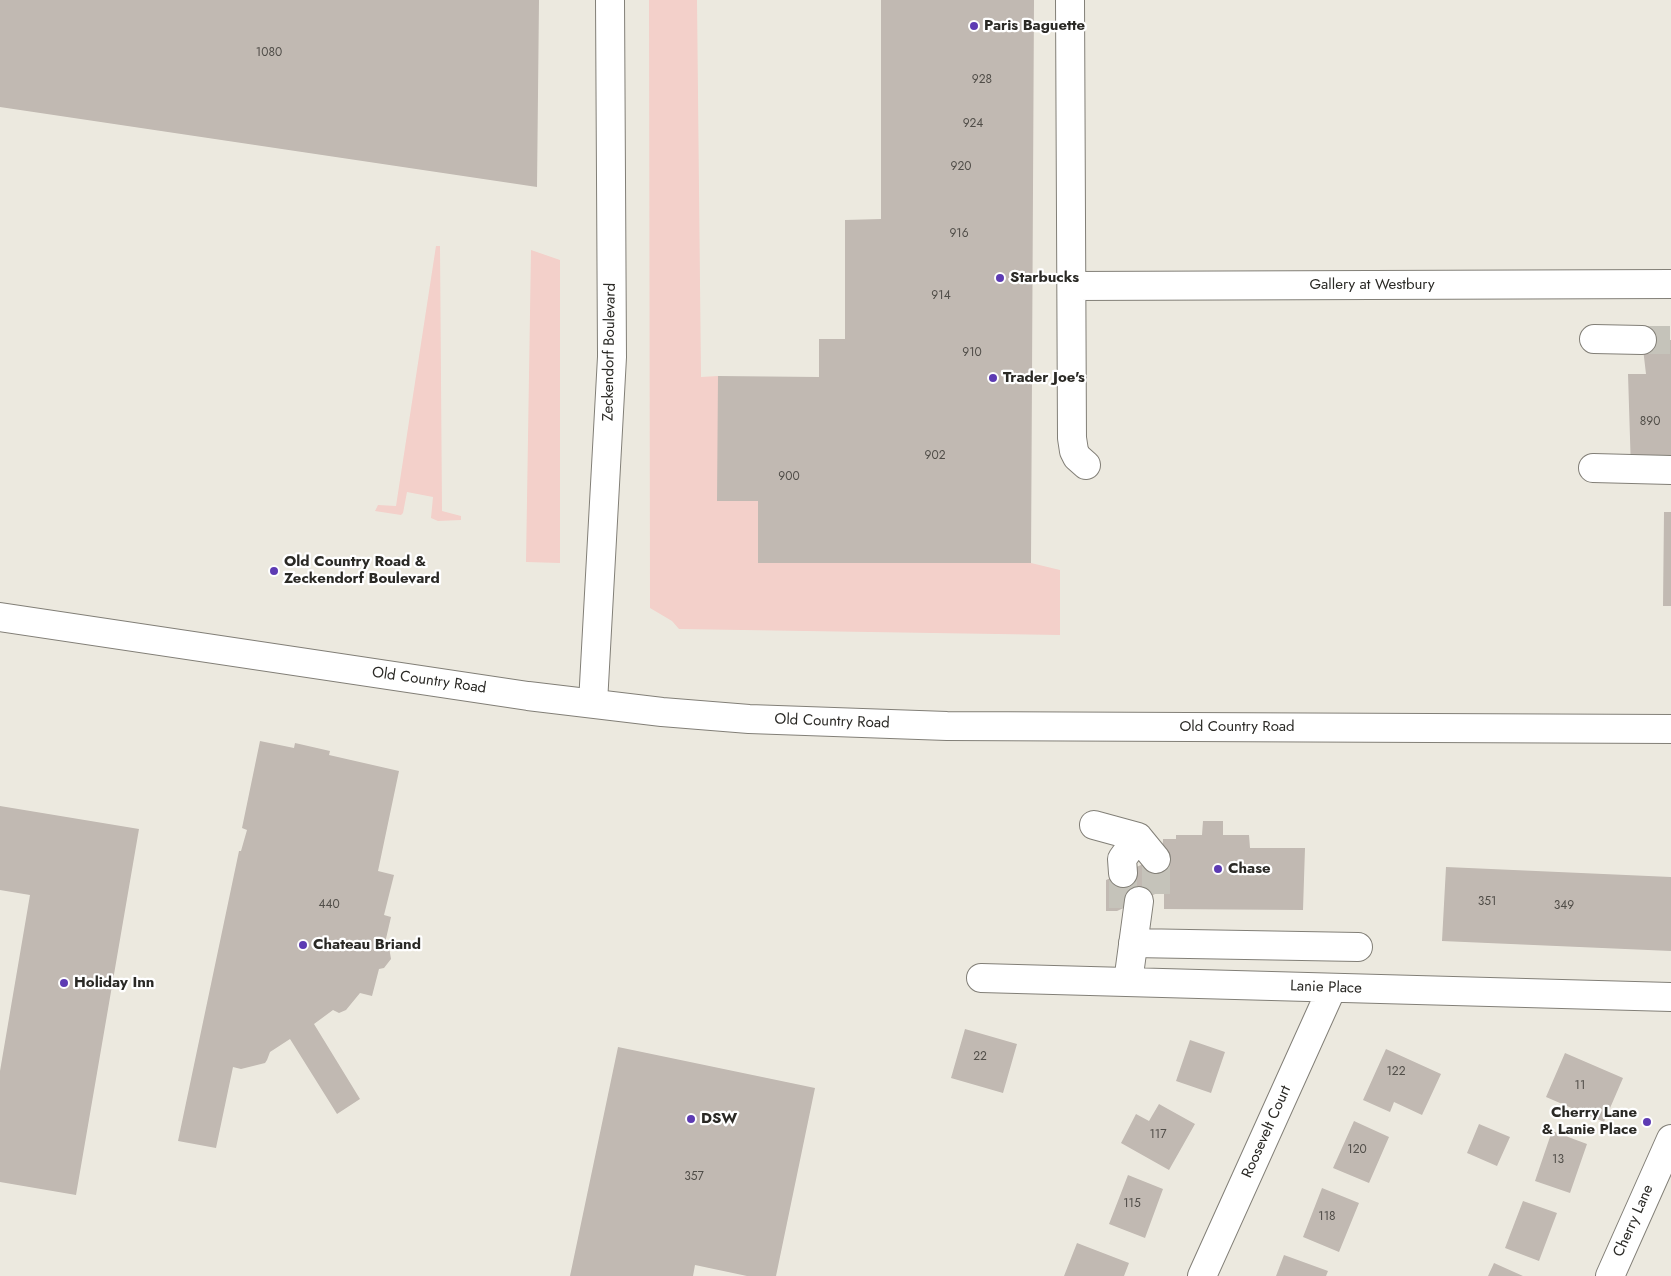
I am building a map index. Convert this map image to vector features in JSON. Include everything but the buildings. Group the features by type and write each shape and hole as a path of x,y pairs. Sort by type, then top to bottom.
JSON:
{"street":[{"name":"Zeckendorf Boulevard","path":"593,703 612,357 610,0"},
{"path":"1070,0 1072,438 1077,457 1086,465"},
{"name":"Gallery at Westbury","path":"1072,286 1671,284"},
{"path":"1594,339 1642,340"},
{"path":"1593,468 1671,470"},
{"name":"Old Country Road","path":"0,617 518,694 662,712 749,719 947,726 1671,730"},
{"path":"1094,825 1138,837 1122,859 1139,866"},
{"path":"1128,982 1133,943 1152,924 1139,901 1121,928 1133,943"},
{"path":"1133,943 1358,947"},
{"name":"Lanie Place","path":"981,978 1671,997"},
{"name":"Roosevelt Court","path":"1202,1276 1332,988"},
{"name":"Cherry Lane","path":"1610,1276 1671,1139"}],"shaded area":[{"path":"649,0 697,0 701,377 718,376 718,501 758,501 762,563 1031,563 1060,570 1060,635 679,629 672,621 650,608"},
{"path":"436,246 440,246 442,511 461,516 461,520 438,521 431,518 433,497 407,492 401,515 375,511 378,505 396,506"},
{"path":"531,250 560,260 560,563 526,562"}],"tunnel":[{"path":"1642,340 1671,340"},
{"path":"1156,859 1156,894"},
{"path":"1123,873 1123,908"}],"place":[{"name":"Paris Baguette","path":"974,26"},
{"name":"Starbucks","path":"1000,278"},
{"name":"Trader Joe's","path":"993,378"},
{"name":"Old Country Road & Zeckendorf Boulevard","path":"274,571"},
{"name":"Chase","path":"1218,869"},
{"name":"Chateau Briand","path":"303,945"},
{"name":"Holiday Inn","path":"64,983"},
{"name":"DSW","path":"691,1119"},
{"name":"Cherry Lane & Lanie Place","path":"1647,1122"}]}
